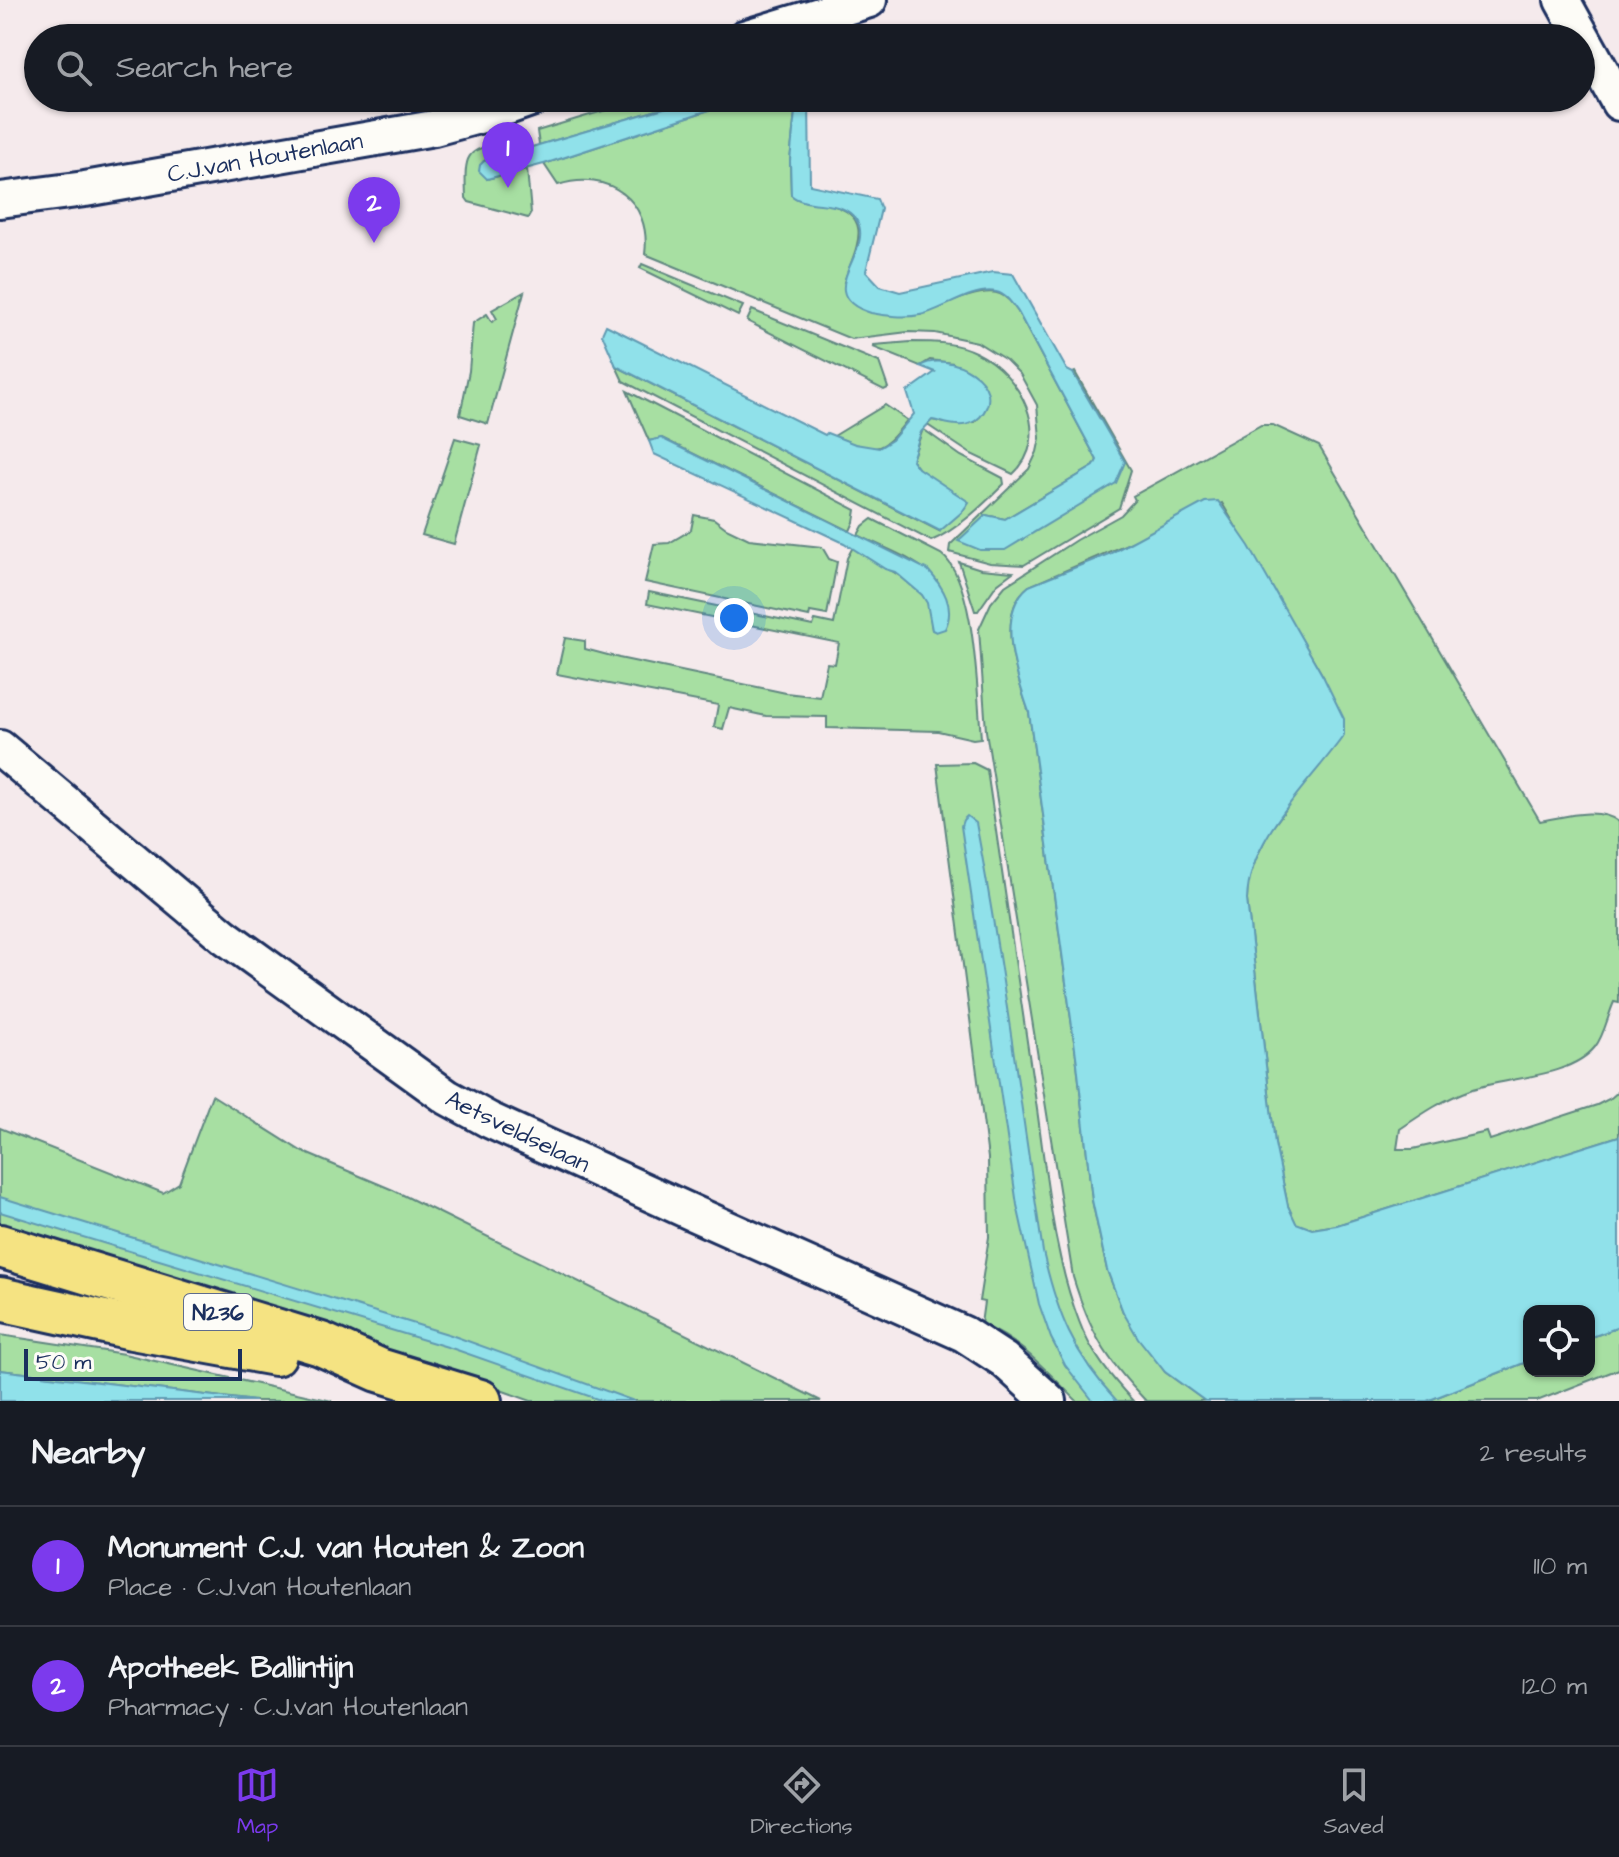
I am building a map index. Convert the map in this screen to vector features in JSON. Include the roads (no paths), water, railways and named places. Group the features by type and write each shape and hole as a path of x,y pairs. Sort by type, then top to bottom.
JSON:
{"main road":[{"name":"N236","path":"0,1246 321,1344 379,1370 480,1401"},
{"name":"N236","path":"0,1299 319,1364 379,1370"}],"street":[{"path":"790,24 869,0"},
{"path":"1562,0 1575,24"},
{"path":"1595,60 1619,103"},
{"name":"C.J.van Houtenlaan","path":"0,200 85,189 434,128 493,112"},
{"name":"Aetsveldselaan","path":"0,748 224,936 447,1097 489,1120 964,1334 1004,1360 1049,1401"}],"water":[{"path":"650,112 703,112 544,164 487,179 479,171 484,161"},
{"path":"795,112 809,112 810,185 877,199 881,209 866,271 880,286 900,292 993,272 1013,274 1067,370 1073,373 1125,462 1116,483 1005,550 980,550 958,541 986,515 1005,519 1094,466 1097,460 1018,312 1003,295 987,291 977,293 929,313 908,316 871,313 853,305 845,295 844,284 858,246 860,233 857,221 843,209 807,202 791,195 790,161"},
{"path":"606,325 825,435 827,433 855,444 879,448 892,440 914,414 907,392 935,372 920,366 946,362 972,372 988,392 987,404 980,417 966,424 954,425 932,420 921,432 912,460 918,468 969,502 940,531 616,366 602,334"},
{"path":"661,438 928,570 946,598 949,613 945,629 932,630 927,603 922,595 895,572 844,543 654,454 649,441"},
{"path":"1218,501 1249,546 1344,719 1344,735 1269,833 1250,877 1247,900 1275,1144 1288,1206 1296,1223 1312,1229 1337,1225 1619,1136 1619,1327 1595,1336 1595,1305 1523,1305 1523,1363 1427,1401 1205,1401 1165,1372 1138,1338 1123,1312 1107,1270 1092,1200 1077,1063 1029,712 1014,664 1010,629 1018,598 1029,586 1111,553 1205,502"},
{"path":"967,816 976,823 986,876 1048,1274 1061,1314 1078,1349 1117,1401 1093,1401 1065,1365 1039,1304 1017,1205 961,826"},
{"path":"0,1197 451,1335 634,1401 603,1401 454,1349 0,1212"},
{"path":"0,1370 255,1401 0,1401"}],"place":[{"name":"Monument C.J. van Houten & Zoon","path":"508,188"},
{"name":"Apotheek Ballintijn","path":"374,243"}]}
